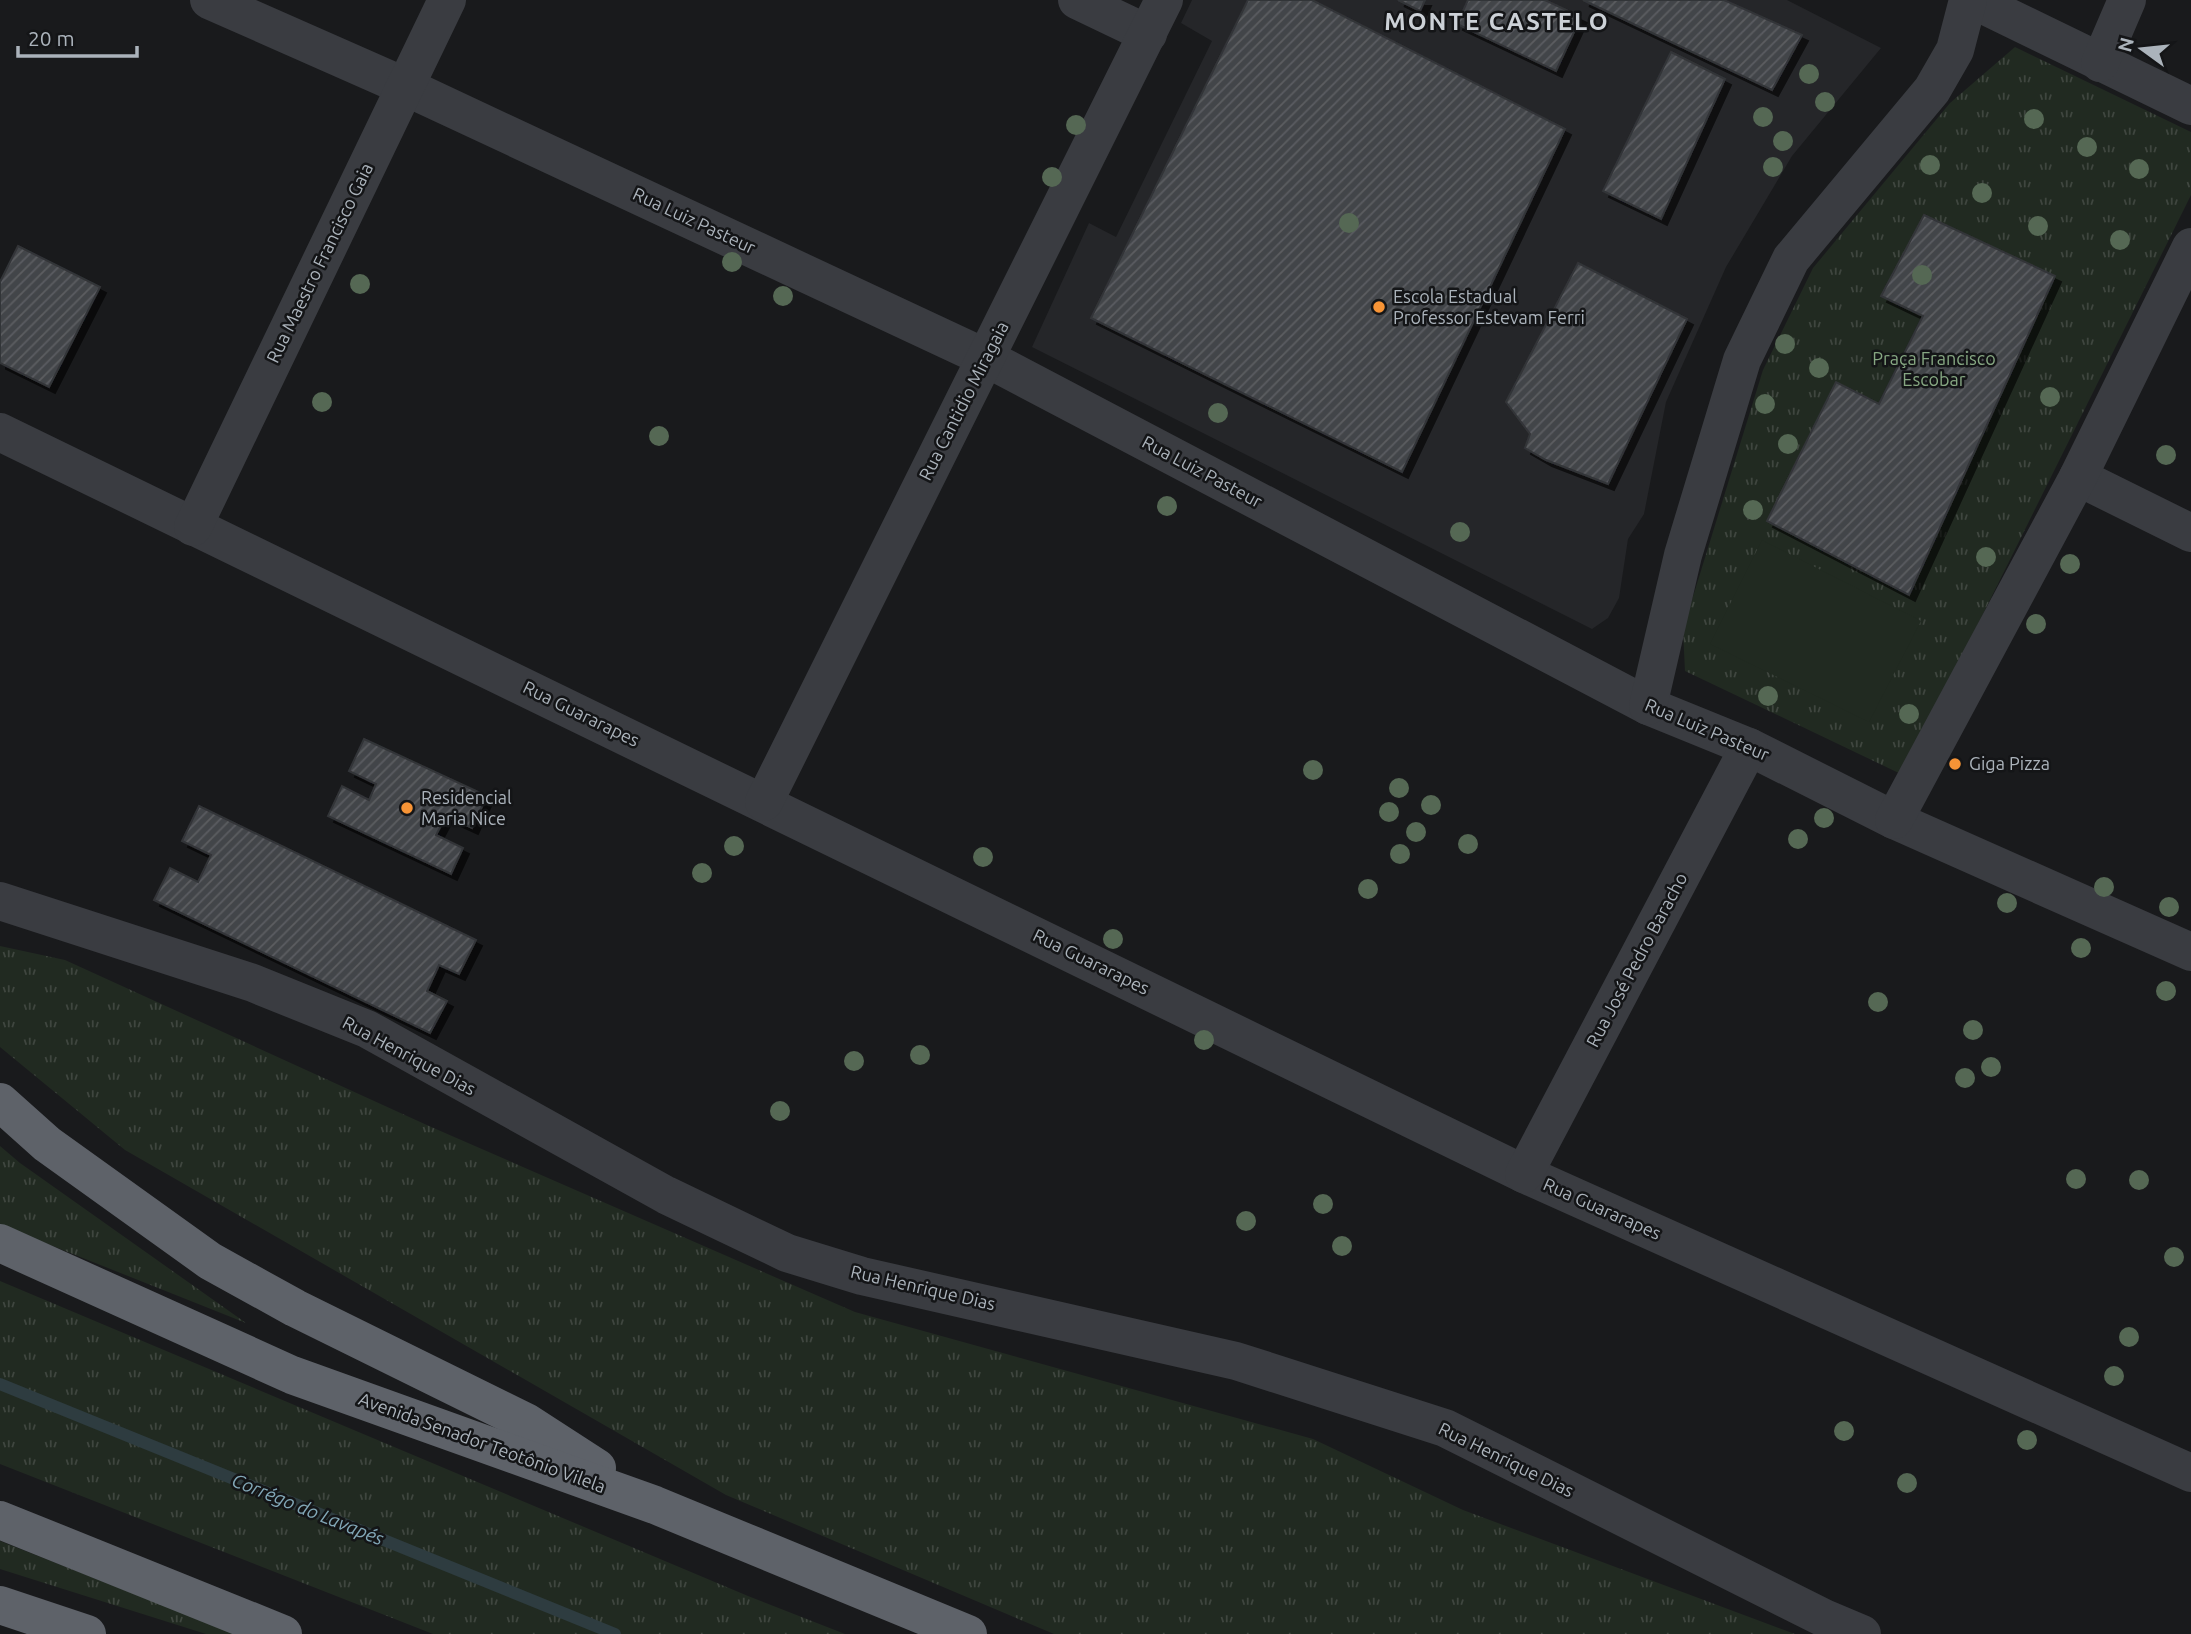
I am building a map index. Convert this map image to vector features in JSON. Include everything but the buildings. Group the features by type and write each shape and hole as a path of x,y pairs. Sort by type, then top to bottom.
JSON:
{"highway":[{"path":"0,1102 47,1144 210,1261 295,1308 526,1422 655,1505"},
{"name":"Avenida Senador Teotônio Vilela","path":"0,1243 292,1375 655,1505 968,1634"},
{"path":"0,1520 283,1634"},
{"path":"0,1605 87,1634"}],"street":[{"name":"Rua Luiz Pasteur","path":"209,0 406,87 986,358 1648,706 1749,747 1894,820 2191,953"},
{"name":"Rua Maestro Francisco Gaia","path":"193,527 447,0"},
{"path":"1077,0 1148,34"},
{"name":"Rua Cantidio Miragaia","path":"764,802 1164,0"},
{"path":"1648,706 1683,555 1742,360 1791,259 1932,90 1955,50 1970,0 2191,107"},
{"path":"2100,63 2127,0"},
{"path":"1894,820 2078,477 2191,247"},
{"name":"Rua Guararapes","path":"0,432 1524,1174 2191,1474"},
{"path":"2078,477 2191,533"},
{"name":"Rua José Pedro Baracho","path":"1524,1174 1749,747"},
{"name":"Rua Henrique Dias","path":"0,901 253,983 367,1029 666,1195 787,1253 862,1276 1236,1361 1444,1428 1824,1618 1862,1634"}],"shaded area":[{"name":"Escola Estadual Professor Estevam Ferri","path":"1192,0 1787,0 1881,48 1792,156 1726,267 1666,402 1644,514 1628,539 1619,598 1608,618 1592,629 1032,347 1089,223 1116,237 1212,41 1181,23"}],"green space":[{"name":"Praça Francisco Escobar","path":"2015,47 2191,132 2191,195 1903,775 1685,671 1683,629 1763,370 1813,268 1950,103"},
{"path":"1762,540 1921,621 1869,722 1710,644"},
{"path":"0,946 65,960 429,1126 855,1312 1313,1439 1463,1510 1795,1634 1054,1634 726,1495 125,1150 0,1047"},
{"path":"0,1146 20,1163 246,1323 0,1225"},
{"path":"0,1281 748,1596 845,1634 433,1634 0,1464"},
{"path":"0,1541 236,1634 206,1634 0,1569"}],"waterway":[{"name":"Corrégo do Lavapés","path":"0,1384 615,1634"}],"place":[{"name":"Escola Estadual Professor Estevam Ferri","path":"1379,307"},
{"name":"Giga Pizza","path":"1955,764"},
{"name":"Residencial Maria Nice","path":"407,808"}],"district":[{"name":"MONTE CASTELO","path":"1497,22"}]}
